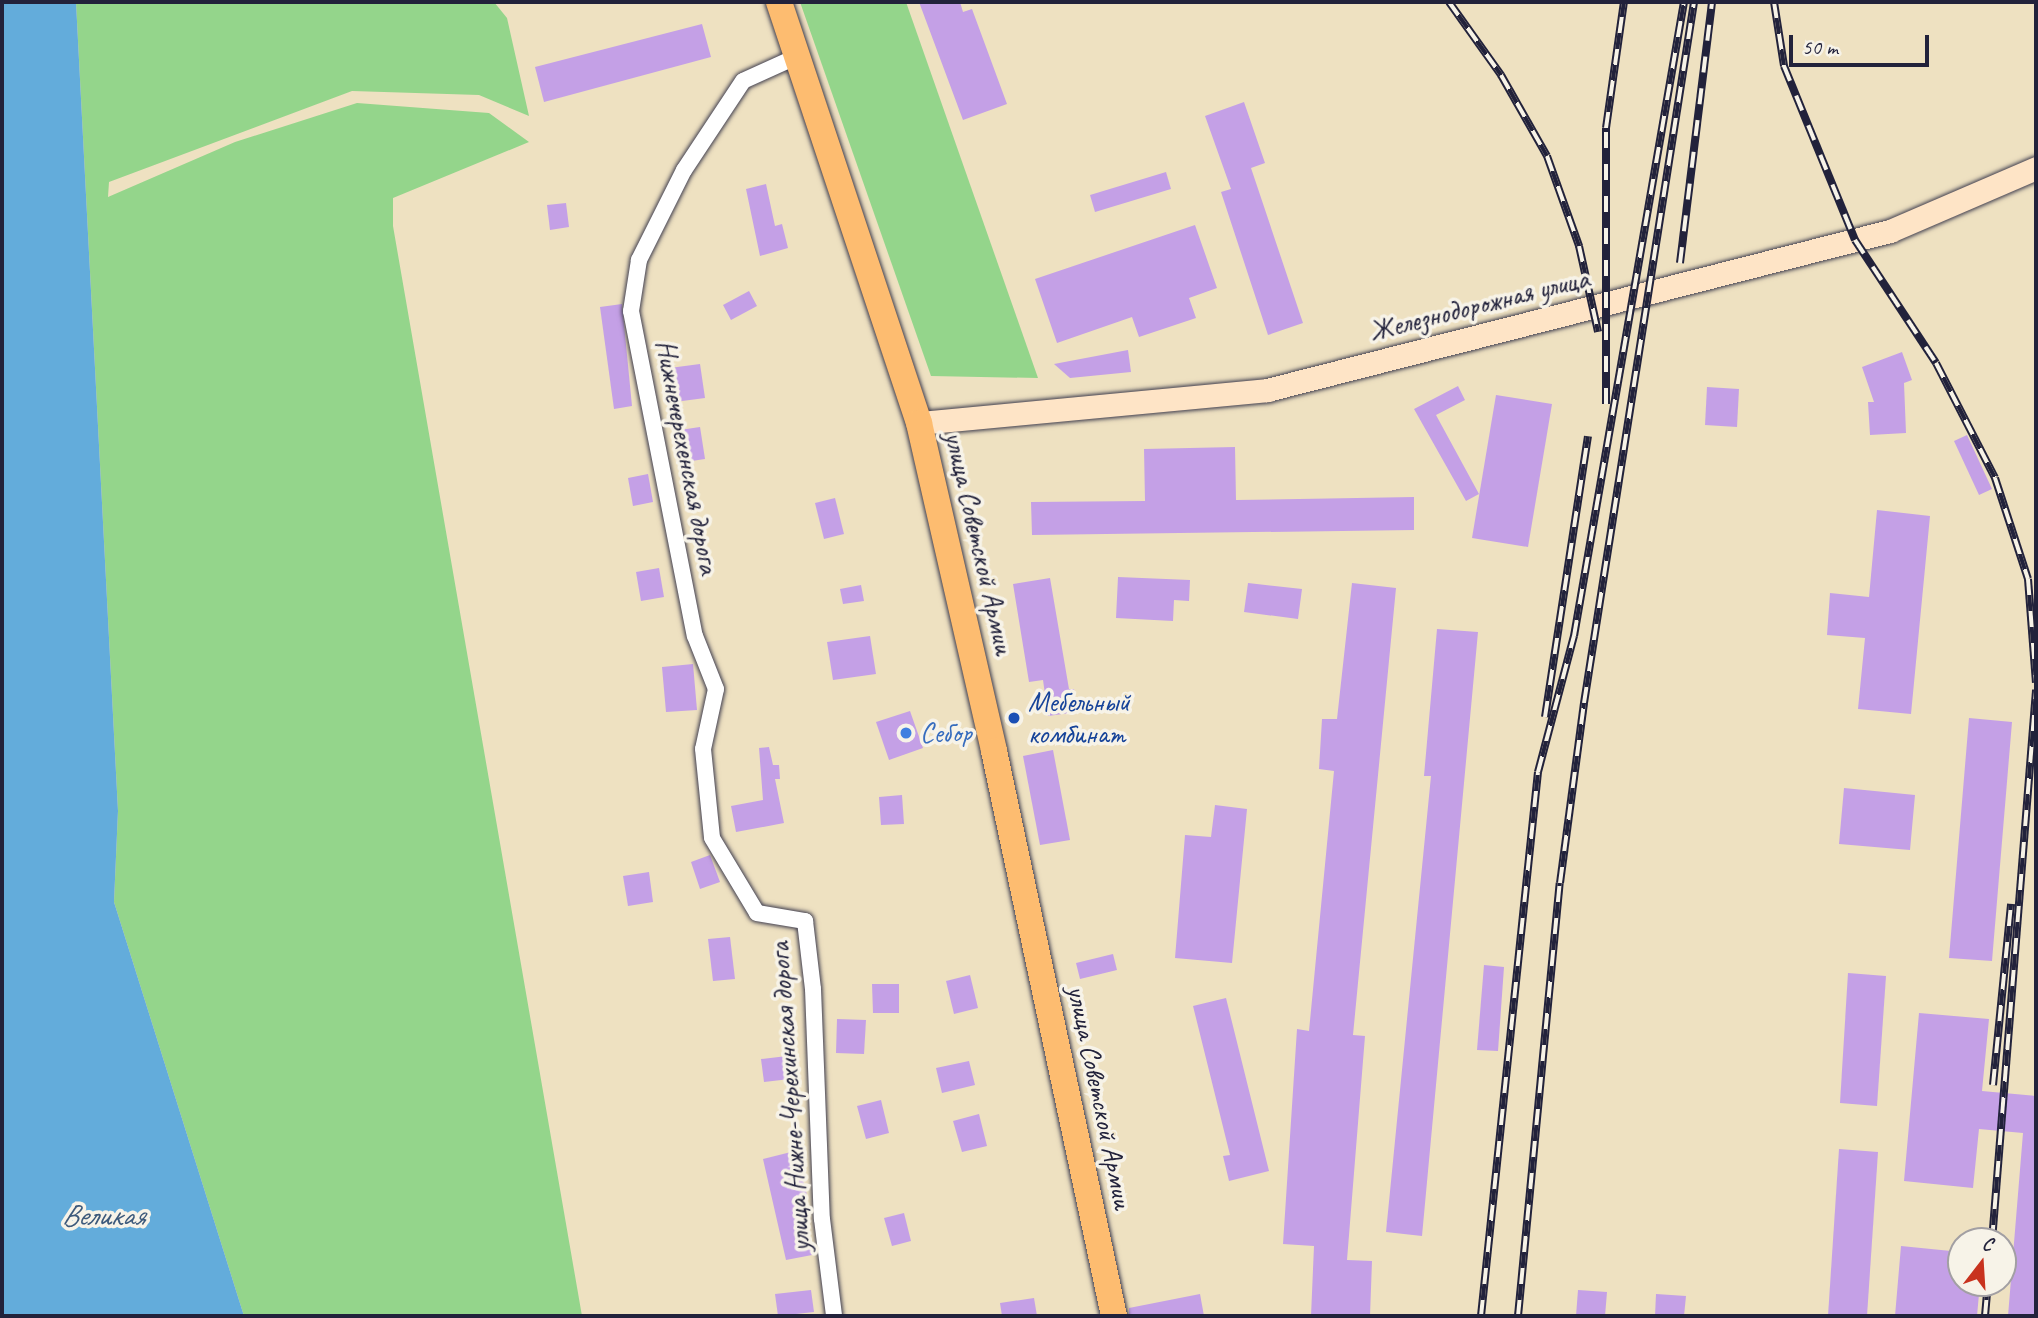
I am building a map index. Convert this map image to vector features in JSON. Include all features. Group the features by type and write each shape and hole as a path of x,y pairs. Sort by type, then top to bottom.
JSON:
{"main road":[{"name":"улица Советской Армии","path":"779,2 919,423 995,751 1114,1316"}],"street":[{"name":"Нижнечерехенская дорога","path":"757,913 712,838 704,749 716,689 695,636 631,311 639,260 684,170 743,81 798,56"},
{"name":"Железнодорожная улица","path":"919,423 1267,390 1890,231 2036,168"},
{"name":"улица Нижне-Черехинская дорога","path":"757,913 805,922 814,989 822,1219 834,1316"}],"green space":[{"path":"76,2 494,2 507,18 529,116 479,95 352,91 109,182 108,197 235,142 357,103 489,113 529,142 393,198 393,226 582,1316 244,1316 114,902 118,811"},
{"path":"800,2 906,2 1038,378 931,376"}],"water":[{"name":"Великая","path":"2,2 76,2 118,811 114,902 244,1316 2,1316"}],"building":[{"path":"919,2 960,2 963,12 972,9 1007,104 963,120"},
{"path":"702,24 711,57 544,102 535,67"},
{"path":"1244,102 1265,163 1251,168 1303,323 1268,335 1221,192 1231,189 1205,116"},
{"path":"1166,172 1171,189 1095,212 1090,195"},
{"path":"766,184 775,226 782,224 788,248 760,256 746,189"},
{"path":"566,203 569,227 550,230 547,205"},
{"path":"1195,225 1217,288 1189,298 1196,318 1139,337 1132,317 1057,343 1035,279"},
{"path":"749,291 757,306 731,320 723,305"},
{"path":"622,304 632,406 614,409 600,307"},
{"path":"1128,350 1131,372 1070,378 1054,364"},
{"path":"1902,352 1912,380 1904,383 1906,433 1870,435 1868,402 1874,402 1862,367"},
{"path":"700,364 705,398 667,403 662,369"},
{"path":"1458,386 1465,400 1436,415 1479,494 1466,501 1414,409"},
{"path":"1707,387 1739,389 1737,427 1705,425"},
{"path":"1496,395 1552,404 1528,547 1472,538"},
{"path":"700,427 705,459 678,463 673,431"},
{"path":"1967,435 1992,489 1979,495 1954,441"},
{"path":"1235,447 1236,500 1414,497 1414,530 1032,535 1031,502 1145,501 1144,449"},
{"path":"648,474 653,502 633,506 628,478"},
{"path":"835,498 844,534 824,539 815,503"},
{"path":"1877,510 1930,516 1911,714 1858,709 1865,638 1827,635 1830,593 1869,597"},
{"path":"659,568 664,597 641,601 636,572"},
{"path":"1118,577 1190,580 1189,601 1174,600 1173,621 1116,618"},
{"path":"1050,578 1069,689 1074,689 1077,712 1048,716 1043,680 1029,682 1013,584"},
{"path":"1248,583 1302,589 1298,619 1244,612"},
{"path":"1352,583 1396,588 1353,1035 1365,1036 1347,1260 1372,1261 1370,1316 1311,1316 1314,1246 1283,1244 1297,1029 1309,1031 1334,771 1319,769 1322,719 1337,719"},
{"path":"861,585 864,601 843,604 840,589"},
{"path":"1437,629 1478,632 1422,1236 1386,1232 1431,776 1424,776"},
{"path":"870,636 876,674 833,680 827,642"},
{"path":"693,664 697,710 666,712 662,667"},
{"path":"910,711 923,748 889,760 876,722"},
{"path":"1969,718 2012,722 1992,961 1949,958"},
{"path":"769,747 773,765 779,765 780,779 775,779 784,823 736,832 731,806 763,800 759,748"},
{"path":"1053,750 1070,840 1040,845 1023,756"},
{"path":"1844,788 1915,795 1910,850 1839,844"},
{"path":"902,795 904,824 881,825 879,797"},
{"path":"1215,805 1247,809 1232,963 1175,958 1185,835 1211,837"},
{"path":"710,855 720,882 700,889 691,862"},
{"path":"649,872 653,902 628,906 623,876"},
{"path":"730,937 735,979 713,981 708,939"},
{"path":"1113,954 1117,970 1080,979 1076,963"},
{"path":"1484,965 1504,967 1498,1051 1477,1050"},
{"path":"1848,973 1886,976 1877,1106 1840,1103"},
{"path":"970,975 978,1008 954,1014 946,981"},
{"path":"872,984 899,984 899,1013 873,1013"},
{"path":"1226,998 1269,1171 1229,1181 1223,1156 1230,1155 1193,1006"},
{"path":"1919,1013 1989,1019 1982,1091 2036,1096 2036,1316 2008,1316 2010,1297 2017,1297 2015,1227 2023,1133 1979,1129 1973,1188 1904,1181"},
{"path":"837,1019 866,1020 864,1054 836,1053"},
{"path":"787,1056 790,1079 764,1082 761,1059"},
{"path":"969,1061 975,1085 942,1093 936,1068"},
{"path":"881,1100 889,1133 866,1139 857,1106"},
{"path":"979,1114 987,1146 962,1152 953,1121"},
{"path":"1839,1149 1878,1152 1867,1316 1828,1316"},
{"path":"795,1151 807,1195 801,1196 812,1255 786,1260 763,1159"},
{"path":"904,1213 911,1241 892,1246 884,1218"},
{"path":"1901,1246 1947,1251 1947,1297 1979,1297 1977,1316 1895,1316"},
{"path":"811,1290 814,1312 778,1316 775,1294"},
{"path":"1578,1290 1607,1292 1605,1316 1576,1316"},
{"path":"1200,1294 1204,1316 1129,1316 1129,1308"},
{"path":"1656,1294 1686,1296 1684,1316 1655,1316"},
{"path":"1034,1298 1037,1316 1002,1316 1000,1303"}],"railway":[{"path":"1449,2 1501,75 1547,156 1579,246 1598,332"},
{"path":"1606,404 1606,128 1624,2"},
{"path":"1481,1316 1538,772 1574,636 1684,2"},
{"path":"1518,1316 1560,883 1584,703 1694,2"},
{"path":"1680,263 1712,2"},
{"path":"1774,2 1784,66 1855,240 1936,363 1995,478 2028,579 2036,683"},
{"path":"1545,717 1588,436"},
{"path":"1993,1227 2036,690"},
{"path":"1993,1085 2011,904"},
{"path":"1985,1316 1987,1297"}],"place":[{"name":"Мебельный комбинат","path":"1014,718"},
{"name":"Себор","path":"906,733"}]}
